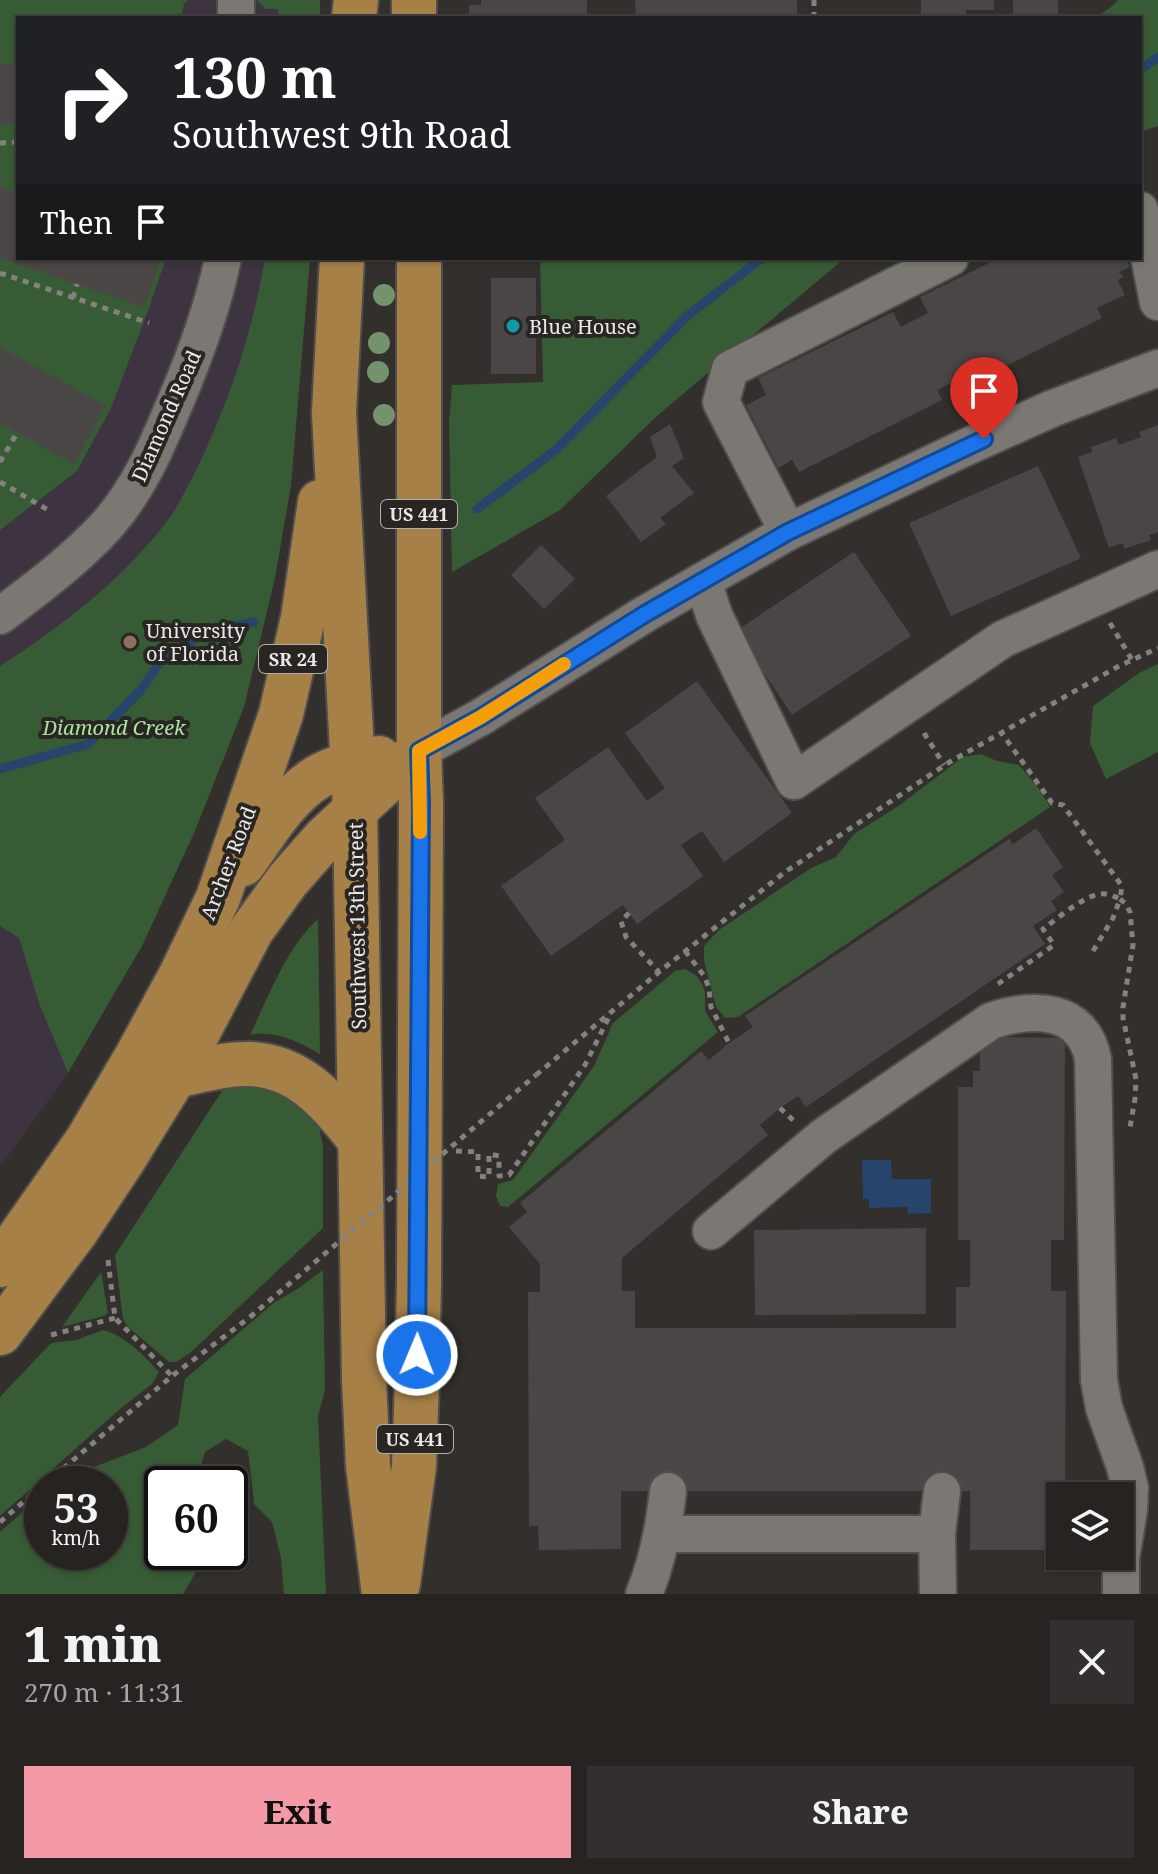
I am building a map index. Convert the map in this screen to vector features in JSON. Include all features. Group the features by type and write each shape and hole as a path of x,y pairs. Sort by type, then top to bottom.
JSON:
{"main road":[{"name":"Southwest 13th Street","path":"342,260 334,413 355,808 362,1316 368,1466 384,1594"},
{"name":"US 441","path":"397,1594 414,1466 417,1366 421,819 419,260"},
{"name":"Archer Road","path":"0,1265 80,1152 109,1105 181,975 218,898 281,714 303,618 334,413"},
{"path":"218,898 288,804 315,778 353,763 419,751"},
{"path":"0,1333 76,1231 125,1157 175,1076 251,931 287,881 324,839 419,751"},
{"path":"175,1076 230,1065 249,1063 268,1066 302,1079 326,1098 360,1140"}],"street":[{"path":"1142,220 1158,302"},
{"name":"Diamond Road","path":"0,616 71,560 108,523 133,489 154,453 193,361 223,260"},
{"path":"788,532 721,402 730,369 946,260"},
{"path":"419,751 481,717 645,614 788,532 1038,415 1158,368"},
{"path":"703,581 714,615 794,781 1003,639 1158,569"},
{"path":"711,1231 824,1136 991,1021 1022,1013 1040,1013 1066,1019 1078,1026 1091,1046 1093,1059 1099,1380 1104,1408 1130,1488 1121,1558 1121,1594"},
{"path":"644,1594 663,1534 668,1491"},
{"path":"938,1594 937,1534 942,1491"},
{"path":"663,1534 937,1534"}],"path":[{"path":"0,273 149,323"},
{"path":"73,298 77,284"},
{"path":"0,462 17,433"},
{"path":"0,482 50,511"},
{"path":"1109,622 1132,660"},
{"path":"65,1466 172,1376 250,1317 659,972 785,872 944,765 1158,648"},
{"path":"1001,732 1052,803 1063,805 1122,886 1113,918 1093,951"},
{"path":"924,733 944,765"},
{"path":"991,989 1054,945 1043,929 1086,899 1100,894 1112,895 1126,904 1130,912 1133,945 1123,1018 1136,1079 1129,1134"},
{"path":"629,913 621,921 626,937 659,972"},
{"path":"685,951 705,977 711,1007 729,1043"},
{"path":"451,1151 478,1152 478,1176 489,1177 489,1154 499,1156 499,1176 509,1175 585,1065 612,1011"},
{"path":"780,1108 798,1126"},
{"path":"108,1260 115,1318 172,1376"},
{"path":"51,1335 115,1318"},
{"path":"0,1522 24,1501"}],"shaded area":[{"name":"University of Florida","path":"0,0 320,0 320,16 16,16 16,260 310,260 291,485 275,578 244,707 195,831 142,946 68,1073 0,1167"}],"green space":[{"path":"0,0 188,0 181,16 16,16 16,260 165,260 111,408 77,471 0,530"},
{"path":"257,0 320,0 320,16 278,16 278,9 266,9"},
{"path":"1118,0 1158,0 1158,126 1142,131 1142,16 1098,16"},
{"name":"Diamond Creek","path":"265,260 310,260 291,485 275,578 244,707 195,831 142,946 68,1073 39,1003 19,938 0,926 0,666 106,587 144,549 172,514 220,416 254,312"},
{"path":"540,260 843,260 658,415 560,510 452,572 449,421 452,385 543,382"},
{"path":"1158,664 1158,752 1106,779 1090,743 1093,706 1139,673"},
{"path":"981,754 1019,765 1050,807 738,1017 725,1018 716,1007 704,961 704,946 719,930 811,868 836,857 854,834 897,807 963,757"},
{"path":"318,919 320,1054 278,1036 250,1035 288,958"},
{"path":"685,969 697,976 702,984 705,1011 718,1032 508,1207 500,1206 496,1196 498,1184 513,1180 594,1066 613,1023 675,971"},
{"path":"248,1085 271,1087 310,1109 319,1126 323,1147 323,1228 190,1353 176,1362 169,1362 128,1327 123,1319 115,1255 224,1088"},
{"path":"323,1270 325,1390 318,1416 326,1594 284,1594 281,1558 272,1522 254,1504 248,1451 226,1439 205,1452 201,1466 144,1466 144,1570 197,1570 183,1594 0,1594 0,1532 24,1511 24,1570 128,1570 128,1466 96,1466 146,1447 178,1425 185,1379 275,1302"},
{"path":"101,1272 108,1313 62,1327"},
{"path":"103,1330 111,1333 127,1341 159,1372 152,1384 56,1466 24,1466 24,1495 0,1516 0,1397 51,1343 76,1340"}],"water":[{"path":"862,1160 891,1160 892,1179 931,1179 931,1213 908,1214 907,1207 869,1208 869,1199 863,1199"}],"building":[{"path":"481,0 587,0 587,16 469,16 469,5 481,5"},
{"path":"635,0 797,0 797,16 636,16"},
{"path":"921,0 994,0 994,10 966,10 966,16 921,16"},
{"path":"1013,0 1058,0 1058,16 1013,16"},
{"path":"0,64 16,64 16,124 0,125"},
{"path":"0,187 16,192 16,260 160,260 144,307 0,258"},
{"path":"995,260 1126,260 1130,267 1119,272 1124,277 1118,280 1125,295 1097,308 1102,318 960,389 956,381 937,390 942,400 799,472 792,460 778,468 746,405 766,395 758,378 893,312 901,327 928,313 920,297"},
{"name":"Blue House","path":"491,278 536,278 536,374 491,374"},
{"path":"0,347 106,406 74,464 0,423"},
{"path":"670,424 684,458 672,466 694,493 660,518 666,524 641,542 606,496 657,457 650,437"},
{"path":"1158,425 1158,532 1149,535 1151,540 1124,549 1123,543 1109,548 1078,457 1092,452 1091,447 1116,438 1119,445 1141,437 1139,432"},
{"path":"1038,466 1081,558 951,616 909,523"},
{"path":"541,545 575,579 544,609 511,575"},
{"path":"854,552 911,636 792,715 736,631"},
{"path":"697,681 792,813 724,862 702,831 681,845 703,876 637,924 623,905 551,956 501,886 565,840 535,798 608,747 647,801 665,788 625,733"},
{"path":"1036,828 1063,867 1052,875 1064,892 1051,901 1057,910 1033,926 1045,944 806,1107 798,1096 780,1108 760,1125 768,1135 622,1258 622,1291 635,1291 635,1328 956,1328 956,1287 970,1287 970,1240 958,1240 958,1087 973,1087 973,1071 980,1071 980,1043 994,1043 994,1037 1065,1038 1064,1240 1051,1240 1051,1291 1066,1291 1065,1482 1046,1482 1046,1550 970,1550 970,1491 621,1491 621,1549 539,1550 538,1526 529,1526 528,1292 540,1292 540,1264 509,1227 527,1212 520,1203 701,1051 709,1060 753,1027 745,1016 1009,839 1013,844"},
{"path":"926,1228 926,1314 755,1315 754,1230"}],"waterway":[{"path":"1142,69 1158,57"},
{"path":"477,509 557,449 687,316 759,260"},
{"path":"0,769 88,744 140,691 160,662 203,633 254,622"}],"slow traffic":[{"path":"420,832 419,751 481,717 564,664"}],"place":[{"name":"Blue House","path":"513,326"},
{"name":"University of Florida","path":"130,642"}],"route":[{"path":"417,1355 419,751 481,717 645,614 788,532 984,439"}]}
